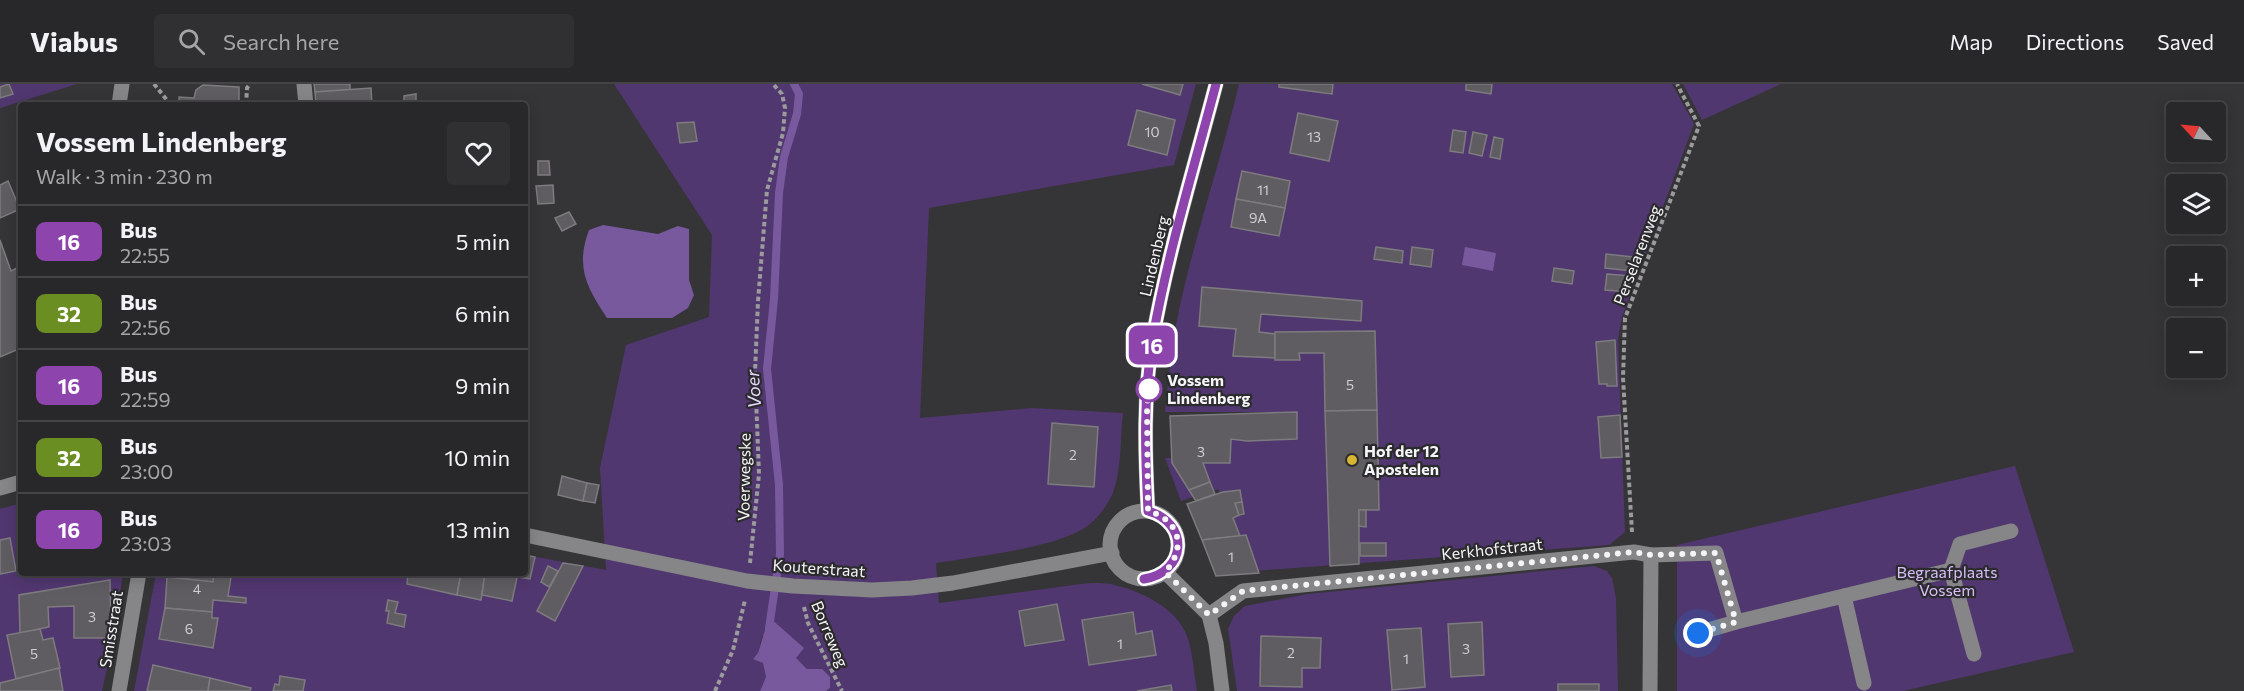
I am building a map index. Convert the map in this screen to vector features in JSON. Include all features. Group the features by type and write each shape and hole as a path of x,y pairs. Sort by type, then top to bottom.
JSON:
{"street":[{"path":"119,102 122,84"},
{"path":"304,84 306,102"},
{"name":"Lindenberg","path":"1148,511 1147,407 1153,339 1177,232 1216,84"},
{"path":"0,488 18,483"},
{"path":"1148,511 1159,514 1168,521 1175,530 1178,542 1173,564 1165,572 1144,579 1123,572 1112,553 1111,542 1113,532 1127,516 1148,511"},
{"path":"1974,654 1951,570 1960,544 2011,531"},
{"name":"Kouterstraat","path":"528,537 752,582 872,590 953,584 1112,553"},
{"name":"Kerkhofstraat","path":"1209,615 1243,591 1634,552 1651,555 1716,553 1736,622"},
{"path":"1650,691 1651,555"},
{"path":"1698,633 1951,570"},
{"path":"1165,572 1209,615 1216,643 1222,691"},
{"name":"Smisstraat","path":"119,691 138,576"},
{"path":"1844,596 1864,683"}],"path":[{"path":"154,84 169,102"},
{"path":"246,102 247,88 250,84"},
{"name":"Voerwegske","path":"715,691 733,650 752,582 759,474 755,372 758,301 767,190 783,133 785,108 782,94 773,84"},
{"name":"Perselarenweg","path":"1634,552 1623,378 1625,318 1699,126 1677,84"},
{"name":"Borreweg","path":"796,586 808,623 842,691"}],"green space":[{"path":"0,84 77,84 18,102 0,108"},
{"path":"614,84 1196,84 1174,165 929,208 920,418 1032,408 1123,413 1115,486 1108,503 1097,518 1077,532 1039,545 936,563 939,603 1086,584 1109,584 1128,589 1168,610 1176,618 1187,636 1191,649 1197,691 827,691 830,688 822,669 807,669 795,658 803,648 762,636 758,653 753,659 763,662 766,677 760,691 134,691 155,576 528,576 528,555 606,570 600,468 626,345 709,317 712,235"},
{"path":"1239,84 1672,84 1694,124 1622,317 1618,339 1625,532 1609,545 1253,571 1218,489 1181,501 1165,458 1227,457 1227,437 1293,436 1293,412 1165,412 1176,325"},
{"path":"1683,84 1781,84 1702,120"},
{"name":"Begraafplaats Vossem","path":"2015,466 2074,652 1903,691 1677,691 1677,545"},
{"path":"18,504 18,576 123,576 114,636 102,691 0,691 0,509"},
{"path":"1594,566 1607,571 1612,578 1616,598 1618,691 1237,691 1228,629 1234,616 1245,606 1307,594"}],"shaded area":[{"path":"603,225 658,234 678,226 689,229 689,280 694,295 688,308 672,318 607,318 589,287 583,266 585,243 589,230"},
{"path":"1465,247 1496,253 1493,271 1462,265"},
{"path":"769,617 804,648 796,658 807,669 822,669 830,677 830,688 826,691 760,691 766,677 763,663 753,659 758,653"}],"building":[{"path":"9,84 13,94 0,98 0,87"},
{"path":"314,84 350,84 350,90 315,92"},
{"path":"1142,84 1183,84 1180,95"},
{"path":"1279,84 1333,84 1332,94 1279,87"},
{"path":"1466,84 1492,84 1491,94 1466,90"},
{"path":"203,85 239,87 239,102 179,102 179,97 194,98 196,90"},
{"path":"371,88 372,102 316,102 315,92"},
{"path":"416,94 416,102 404,102 404,96"},
{"path":"1137,110 1175,120 1167,155 1128,145"},
{"path":"1298,113 1338,121 1329,161 1290,153"},
{"path":"694,122 697,141 680,143 677,123"},
{"path":"1453,130 1466,132 1463,153 1450,151"},
{"path":"1473,132 1487,135 1482,156 1469,153"},
{"path":"1494,137 1503,139 1500,159 1490,157"},
{"path":"538,161 549,161 550,175 538,175"},
{"path":"1242,171 1290,181 1285,208 1236,199"},
{"path":"8,181 18,204 18,210 0,218 0,185"},
{"path":"553,185 554,203 538,204 536,186"},
{"path":"1236,199 1285,208 1279,236 1231,227"},
{"path":"569,212 576,224 562,231 555,218"},
{"path":"0,240 11,271 18,268 18,349 0,357"},
{"path":"1376,247 1403,251 1402,263 1374,259"},
{"path":"1412,247 1433,250 1431,267 1410,264"},
{"path":"1606,254 1633,257 1632,271 1605,268"},
{"path":"1554,268 1574,271 1572,284 1552,281"},
{"path":"1607,274 1630,276 1629,292 1605,290"},
{"path":"1202,287 1362,301 1361,321 1261,314 1259,332 1275,334 1275,358 1233,356 1236,329 1199,326"},
{"path":"1375,331 1377,410 1325,411 1324,353 1299,353 1300,360 1275,360 1275,332"},
{"path":"1615,340 1617,386 1599,384 1596,342"},
{"name":"Hof der 12 Apostelen","path":"1377,410 1379,510 1359,510 1359,564 1330,566 1325,411"},
{"path":"1297,412 1297,439 1247,441 1231,439 1230,463 1203,463 1210,482 1189,490 1172,463 1170,416"},
{"path":"1620,415 1622,457 1601,458 1598,417"},
{"path":"1052,423 1098,427 1094,487 1048,484"},
{"path":"562,476 587,483 583,501 558,495"},
{"path":"1210,482 1215,494 1196,501 1189,490"},
{"path":"587,483 599,485 595,503 583,501"},
{"path":"1240,490 1242,502 1235,503 1239,515 1233,518 1240,536 1202,540 1187,504 1223,492"},
{"path":"1242,502 1244,514 1239,515 1235,503"},
{"path":"1359,510 1366,510 1366,527 1359,526"},
{"path":"1246,535 1259,573 1216,576 1202,540"},
{"path":"10,538 16,571 0,574 0,540"},
{"path":"1360,543 1386,543 1386,556 1360,556"},
{"path":"528,556 535,557 530,579 517,577 528,576"},
{"path":"563,563 583,566 555,621 537,611"},
{"path":"548,566 558,571 549,587 541,582"},
{"path":"167,576 214,576 213,582"},
{"path":"214,576 231,577 228,596 246,598 246,603 213,600 212,612 165,608 167,577 213,582"},
{"path":"408,576 460,576 457,595 407,584"},
{"path":"460,576 485,576 481,600 457,595"},
{"path":"485,576 517,576 512,601 482,595"},
{"path":"110,580 111,638 74,638 74,606 48,607 49,627 20,633 19,595"},
{"path":"388,600 398,602 395,613 406,615 404,627 387,623"},
{"path":"1057,604 1064,640 1025,646 1019,611"},
{"path":"165,608 212,612 212,618 218,618 213,648 159,639"},
{"path":"1133,612 1136,634 1152,631 1156,655 1089,665 1082,620"},
{"path":"1482,622 1484,675 1451,677 1448,624"},
{"path":"1421,628 1425,687 1392,690 1387,630"},
{"path":"40,629 43,640 53,638 60,668 16,679 7,635"},
{"path":"1261,636 1321,638 1320,668 1302,668 1302,687 1260,686"},
{"path":"153,665 210,678 208,691 147,691"},
{"path":"59,668 63,691 0,691 0,683"},
{"path":"280,676 305,680 303,691 273,691 275,684 279,685"},
{"path":"210,678 251,688 250,691 208,691"},
{"path":"1558,684 1599,684 1599,691 1558,691"},
{"path":"1171,685 1172,691 1137,691"}],"waterway":[{"name":"Voer","path":"769,628 780,554 779,485 767,369 774,299 779,193 784,157 797,114 799,94 794,84"}],"bus line":[{"name":"16","path":"1144,579 1165,572 1173,564 1177,553 1178,542 1175,530 1159,514 1148,511 1147,407 1153,339 1216,84"}],"place":[{"name":"Vossem Lindenberg","path":"1149,389"},
{"name":"Hof der 12 Apostelen","path":"1352,460"}],"route":[{"path":"1149,389 1149,384 1147,407 1148,511 1159,514 1175,530 1178,542 1177,553 1173,564 1165,572 1209,615 1243,591 1634,552 1651,555 1716,553 1736,622 1698,633"}]}
